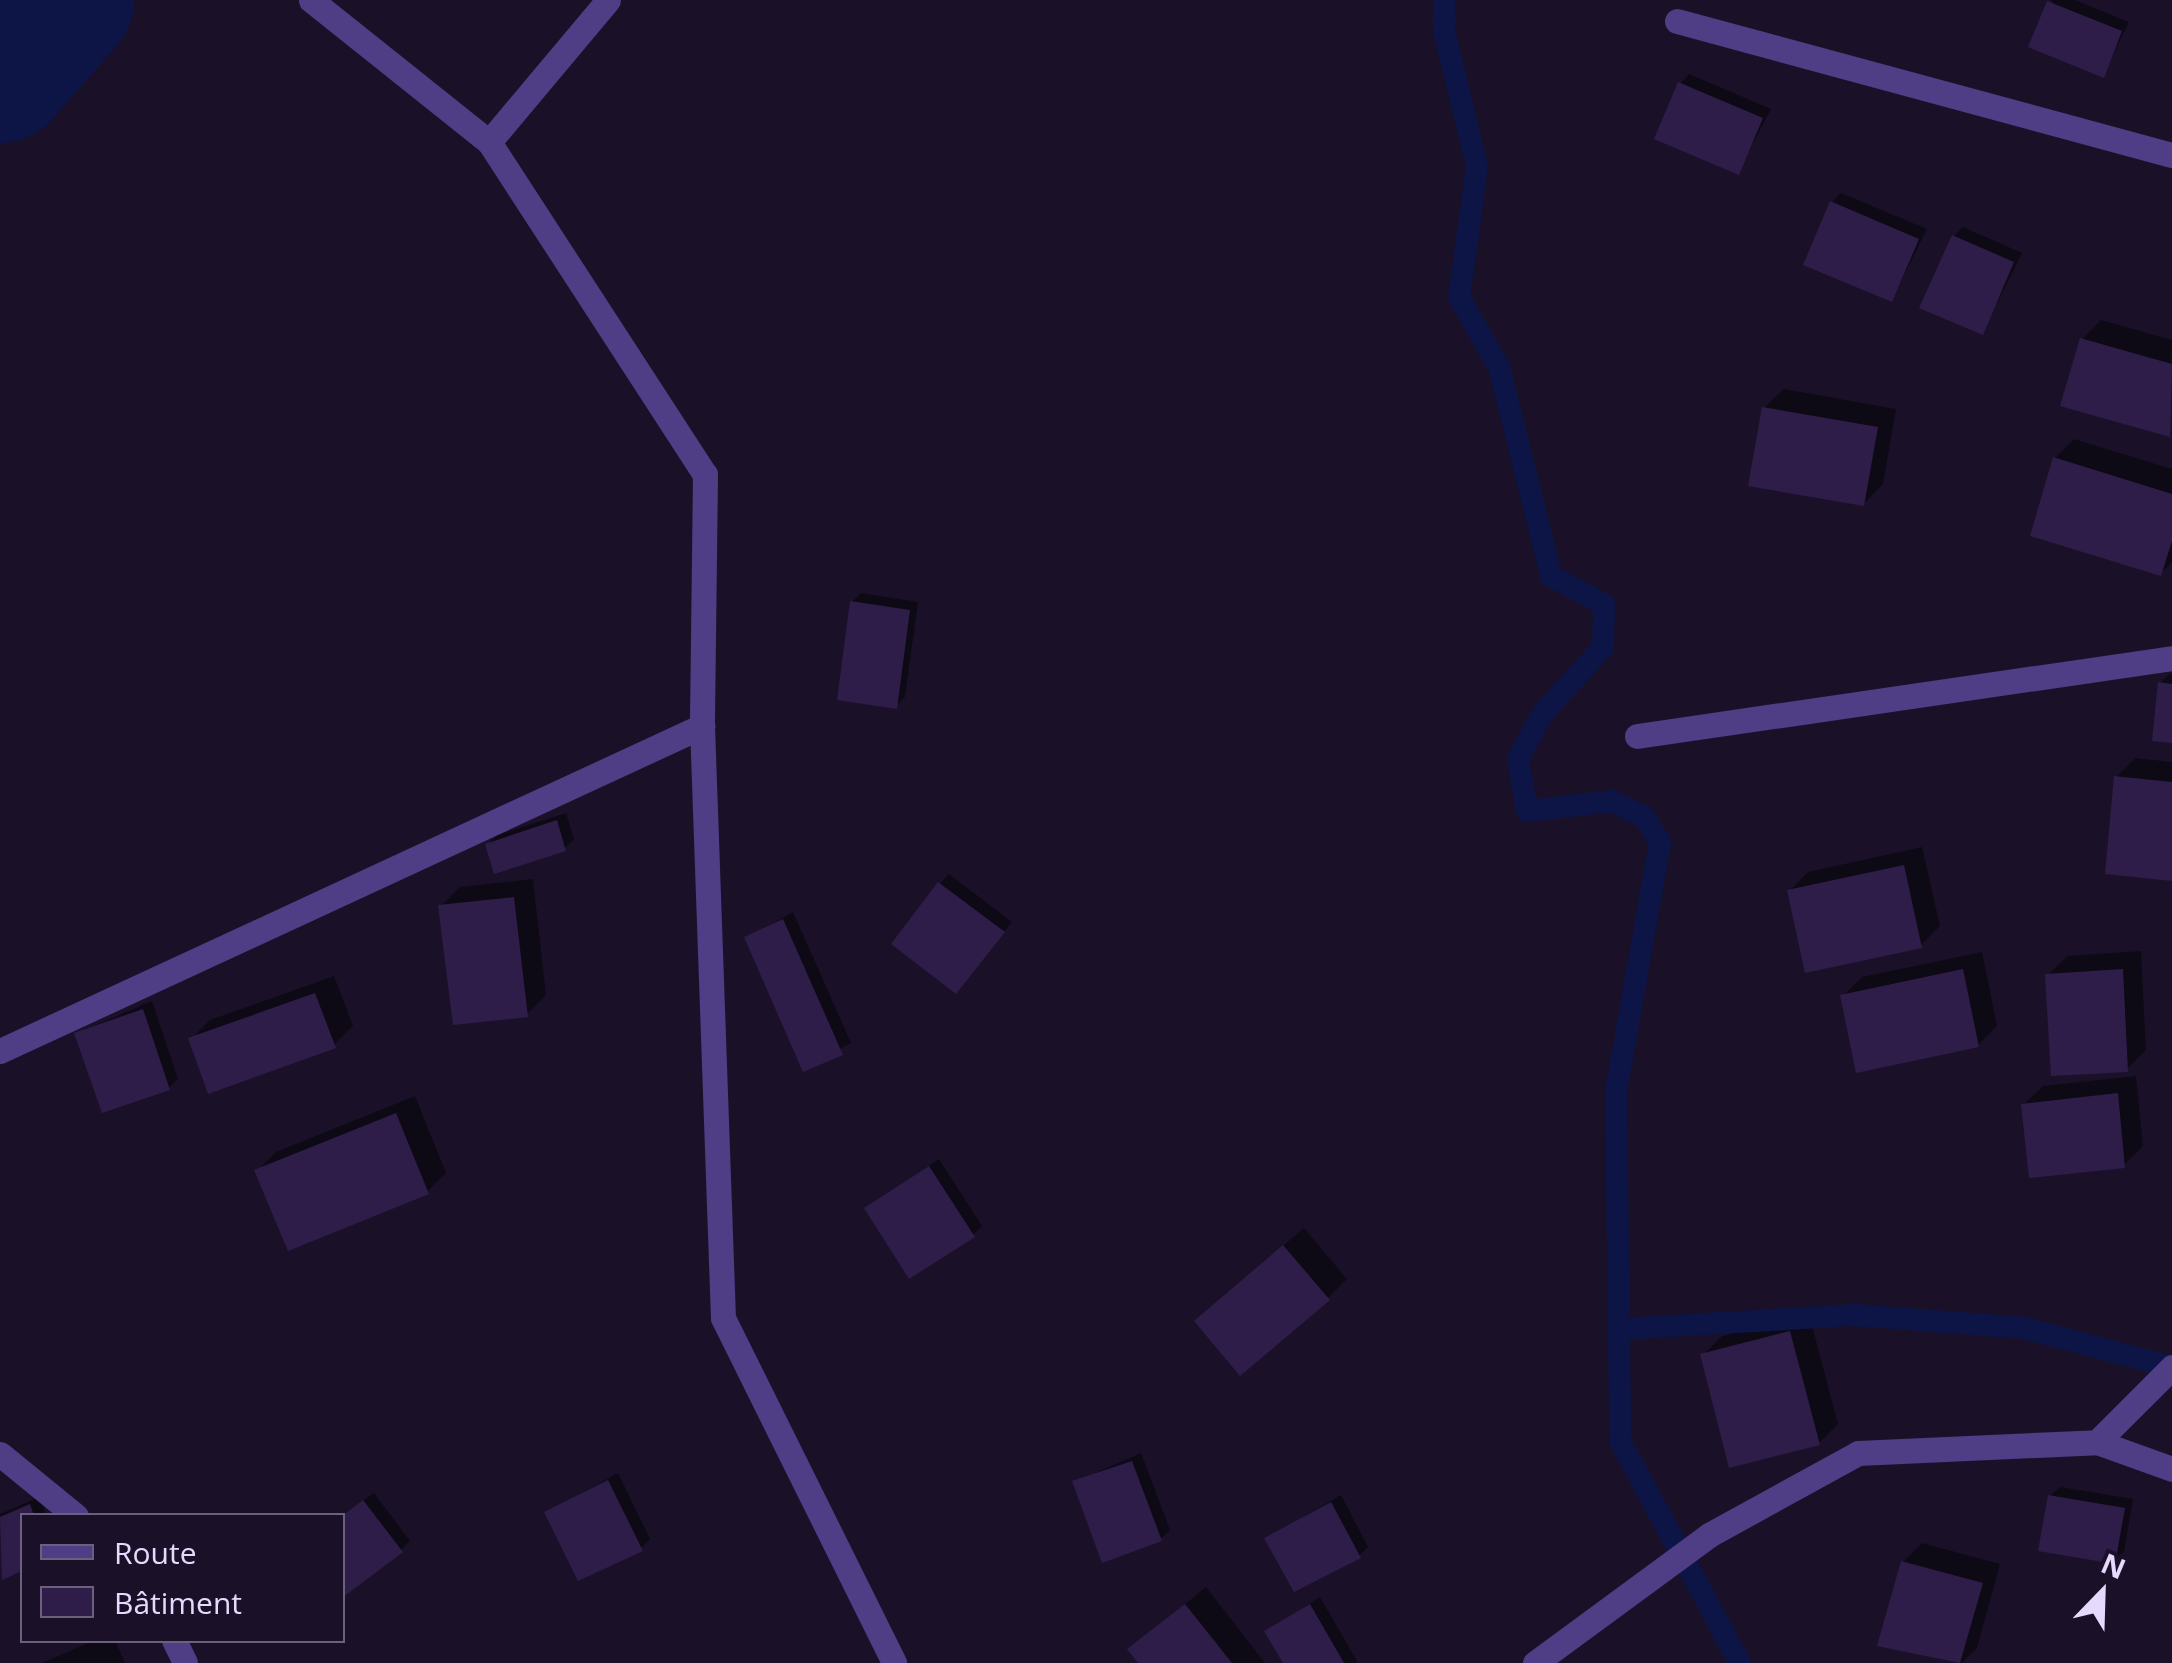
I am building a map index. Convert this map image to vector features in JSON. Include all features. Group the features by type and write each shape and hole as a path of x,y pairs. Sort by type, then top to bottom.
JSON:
{"street":[{"path":"311,0 489,142 705,474 702,726 723,1318 894,1663"},
{"path":"489,142 608,0"},
{"path":"1677,21 2172,155"},
{"path":"1636,736 2172,658"},
{"path":"0,1051 702,726"},
{"path":"2097,1442 2172,1367"},
{"path":"1534,1663 1656,1570 1709,1535 1858,1454 2097,1442 2172,1469"},
{"path":"0,1454 72,1513"}],"building":[{"path":"2047,1 2122,31 2104,78 2028,47"},
{"path":"1678,82 1763,118 1739,175 1654,139"},
{"path":"1830,201 1919,239 1892,302 1803,265"},
{"path":"1952,235 2014,262 1983,335 1919,308"},
{"path":"2080,338 2172,364 2170,437 2060,406"},
{"path":"1762,407 1878,427 1864,506 1748,486"},
{"path":"2053,457 2172,494 2172,541 2161,576 2030,536"},
{"path":"850,601 910,610 897,709 837,700"},
{"path":"2158,682 2172,684 2172,743 2152,741"},
{"path":"2114,776 2172,782 2172,881 2105,874"},
{"path":"557,820 566,851 494,874 485,844"},
{"path":"1904,865 1922,948 1805,973 1787,890"},
{"path":"938,882 1005,932 956,994 891,944"},
{"path":"514,897 528,1017 453,1025 438,905"},
{"path":"783,919 843,1055 803,1072 744,937"},
{"path":"1963,969 1979,1047 1856,1073 1840,995"},
{"path":"2123,969 2128,1072 2051,1076 2045,974"},
{"path":"315,993 336,1048 208,1094 188,1038"},
{"path":"143,1009 170,1090 102,1113 74,1033"},
{"path":"2118,1093 2125,1168 2029,1178 2021,1104"},
{"path":"396,1113 429,1194 288,1251 254,1170"},
{"path":"929,1166 975,1237 909,1279 864,1208"},
{"path":"1283,1245 1330,1300 1240,1376 1194,1321"},
{"path":"1790,1331 1820,1445 1729,1468 1700,1354"},
{"path":"1132,1461 1162,1541 1102,1563 1072,1481"},
{"path":"608,1480 643,1551 578,1581 544,1512"},
{"path":"2048,1495 2125,1508 2115,1564 2038,1551"},
{"path":"363,1500 403,1552 345,1596 345,1514"},
{"path":"1331,1502 1361,1558 1294,1592 1264,1538"},
{"path":"30,1504 33,1513 20,1513 20,1572 2,1580 0,1517"},
{"path":"1901,1561 1983,1583 1960,1663 1877,1646"},
{"path":"1185,1604 1232,1663 1138,1663 1127,1649"},
{"path":"1310,1604 1344,1663 1283,1663 1264,1631"}],"waterway":[{"path":"0,73 64,0"},
{"path":"1444,0 1444,30 1477,166 1459,297 1499,367 1551,576 1604,604 1603,647 1543,713 1518,759 1527,811 1612,801 1644,817 1660,842 1616,1091 1620,1441 1740,1663"},
{"path":"1619,1329 1853,1315 2024,1328 2172,1367"}]}
